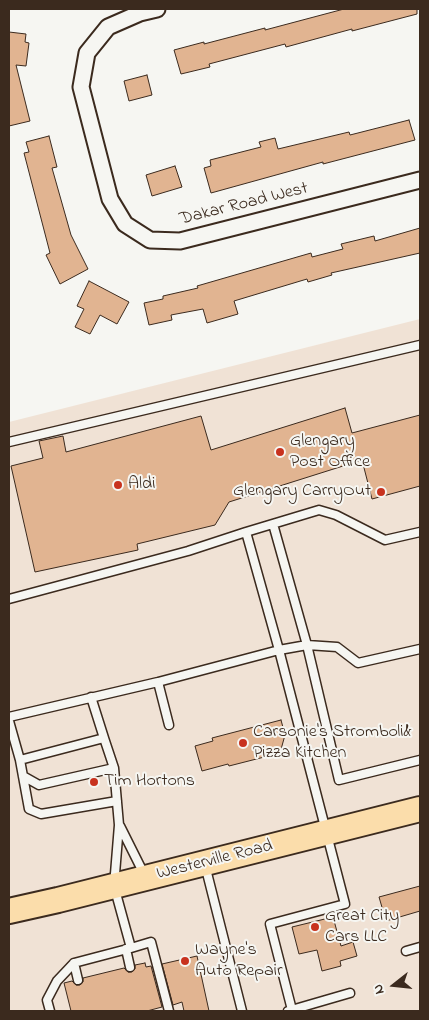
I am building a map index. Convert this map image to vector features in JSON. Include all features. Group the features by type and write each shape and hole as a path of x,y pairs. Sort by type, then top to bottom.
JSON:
{"main road":[{"name":"Westerville Road","path":"9,911 420,809"}],"street":[{"name":"Dakar Road West","path":"157,9 140,13 108,26 87,54 81,88 110,198 125,224 150,240 180,241 420,180"}],"lane":[{"path":"9,442 420,344"},
{"path":"9,599 188,551 319,510 336,515 385,540 420,532"},
{"path":"273,524 307,645 339,780 420,760"},
{"path":"246,532 279,650 345,904 270,924 290,1011 350,992"},
{"path":"9,717 158,682 279,650 307,645 337,647 358,664 420,649"},
{"path":"158,682 169,725"},
{"path":"91,697 114,768 119,825 114,886 128,948 130,967"},
{"path":"9,721 20,760 30,809 41,814 117,801"},
{"path":"20,760 104,738"},
{"path":"23,776 39,785 114,768"},
{"path":"119,825 146,878"},
{"path":"205,863 242,1011"},
{"path":"50,1011 48,1000 57,981 74,963 152,942 169,1011"},
{"path":"406,951 420,947"},
{"path":"74,963 78,980"}],"shaded area":[{"path":"420,319 420,1011 9,1011 9,422"}],"building":[{"path":"344,9 417,9 417,14 286,47 285,44 209,64 210,67 181,74 174,50 265,28 265,30"},
{"path":"9,32 26,34 25,42 29,43 26,66 16,65 30,121 9,126"},
{"path":"147,75 152,95 129,101 124,81"},
{"path":"409,120 415,140 323,164 323,162 211,193 204,168 211,166 210,160 261,147 259,142 275,138 278,149 349,132 350,135"},
{"path":"49,136 57,167 52,168 71,235 88,269 60,284 46,255 50,253 24,153 29,152 26,142"},
{"path":"175,166 182,187 152,196 146,175"},
{"path":"420,228 420,253 331,273 332,275 308,282 307,279 234,301 238,314 207,323 203,309 171,315 172,320 149,325 144,303 163,299 163,296 198,288 197,286 311,253 312,257 343,249 341,244 374,236 375,241"},
{"path":"89,281 129,302 117,324 100,315 90,334 75,327 84,309 77,306"},
{"name":"Aldi","path":"345,408 352,433 420,415 420,486 372,499 362,460 229,502 215,525 137,544 138,550 35,572 11,466 43,458 39,441 63,436 66,452 201,416 211,450"},
{"name":"Carsonie's Stromboli& Pizza Kitchen","path":"281,720 285,735 280,753 202,771 195,746 213,741 212,738"},
{"path":"420,886 420,911 386,921 379,897"},
{"path":"333,917 341,946 353,942 357,956 340,961 341,966 322,971 317,950 299,954 292,927"},
{"path":"197,956 209,1011 184,1011 182,1002 173,1005 162,964"},
{"path":"145,963 146,967 151,966 162,1007 147,1011 71,1011 64,983 72,981 76,985 80,985 83,982 83,978 124,968 128,972 132,972 135,969 135,965"}],"place":[{"name":"Glengary Post Office","path":"280,452"},
{"name":"Aldi","path":"118,485"},
{"name":"Glengary CarryOut","path":"381,492"},
{"name":"Carsonie's Stromboli& Pizza Kitchen","path":"243,743"},
{"name":"Tim Hortons","path":"94,782"},
{"name":"Great City Cars LLC","path":"315,927"},
{"name":"Wayne's Auto Repair","path":"185,961"}]}
